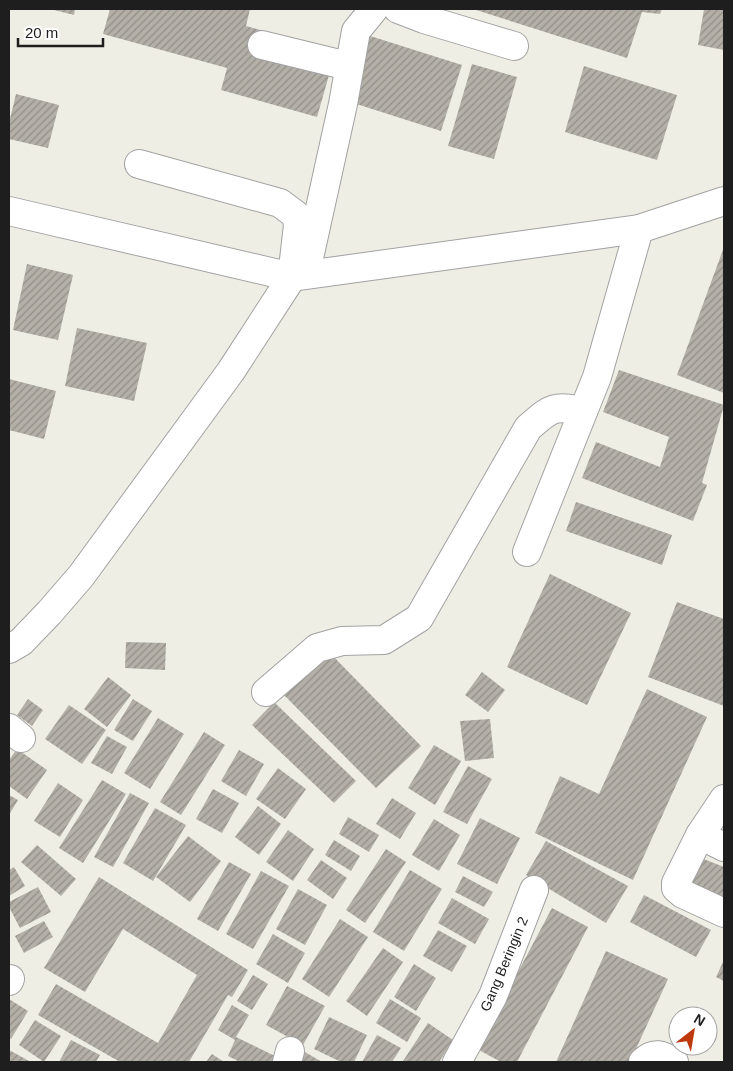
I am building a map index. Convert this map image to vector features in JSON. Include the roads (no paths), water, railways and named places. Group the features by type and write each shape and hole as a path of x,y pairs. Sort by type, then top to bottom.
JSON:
{"street":[{"path":"9,649 21,642 81,576 299,276 343,104 348,66 356,31 374,9"},
{"path":"398,9 424,20 514,46"},
{"path":"262,45 348,66"},
{"path":"139,164 280,203 290,209 296,215 298,225 299,276"},
{"path":"9,211 299,276 639,229 724,201"},
{"path":"527,552 597,377 639,229"},
{"path":"266,692 317,648 342,641 384,640 420,618 528,428 550,409 566,408 583,411"},
{"path":"724,798 700,835 676,883 676,888 683,894 724,913"},
{"path":"700,835 724,847"},
{"name":"Gang Beringin 2","path":"457,1062 493,996 534,890"},
{"path":"643,1062 649,1056 656,1054 674,1062"}]}
